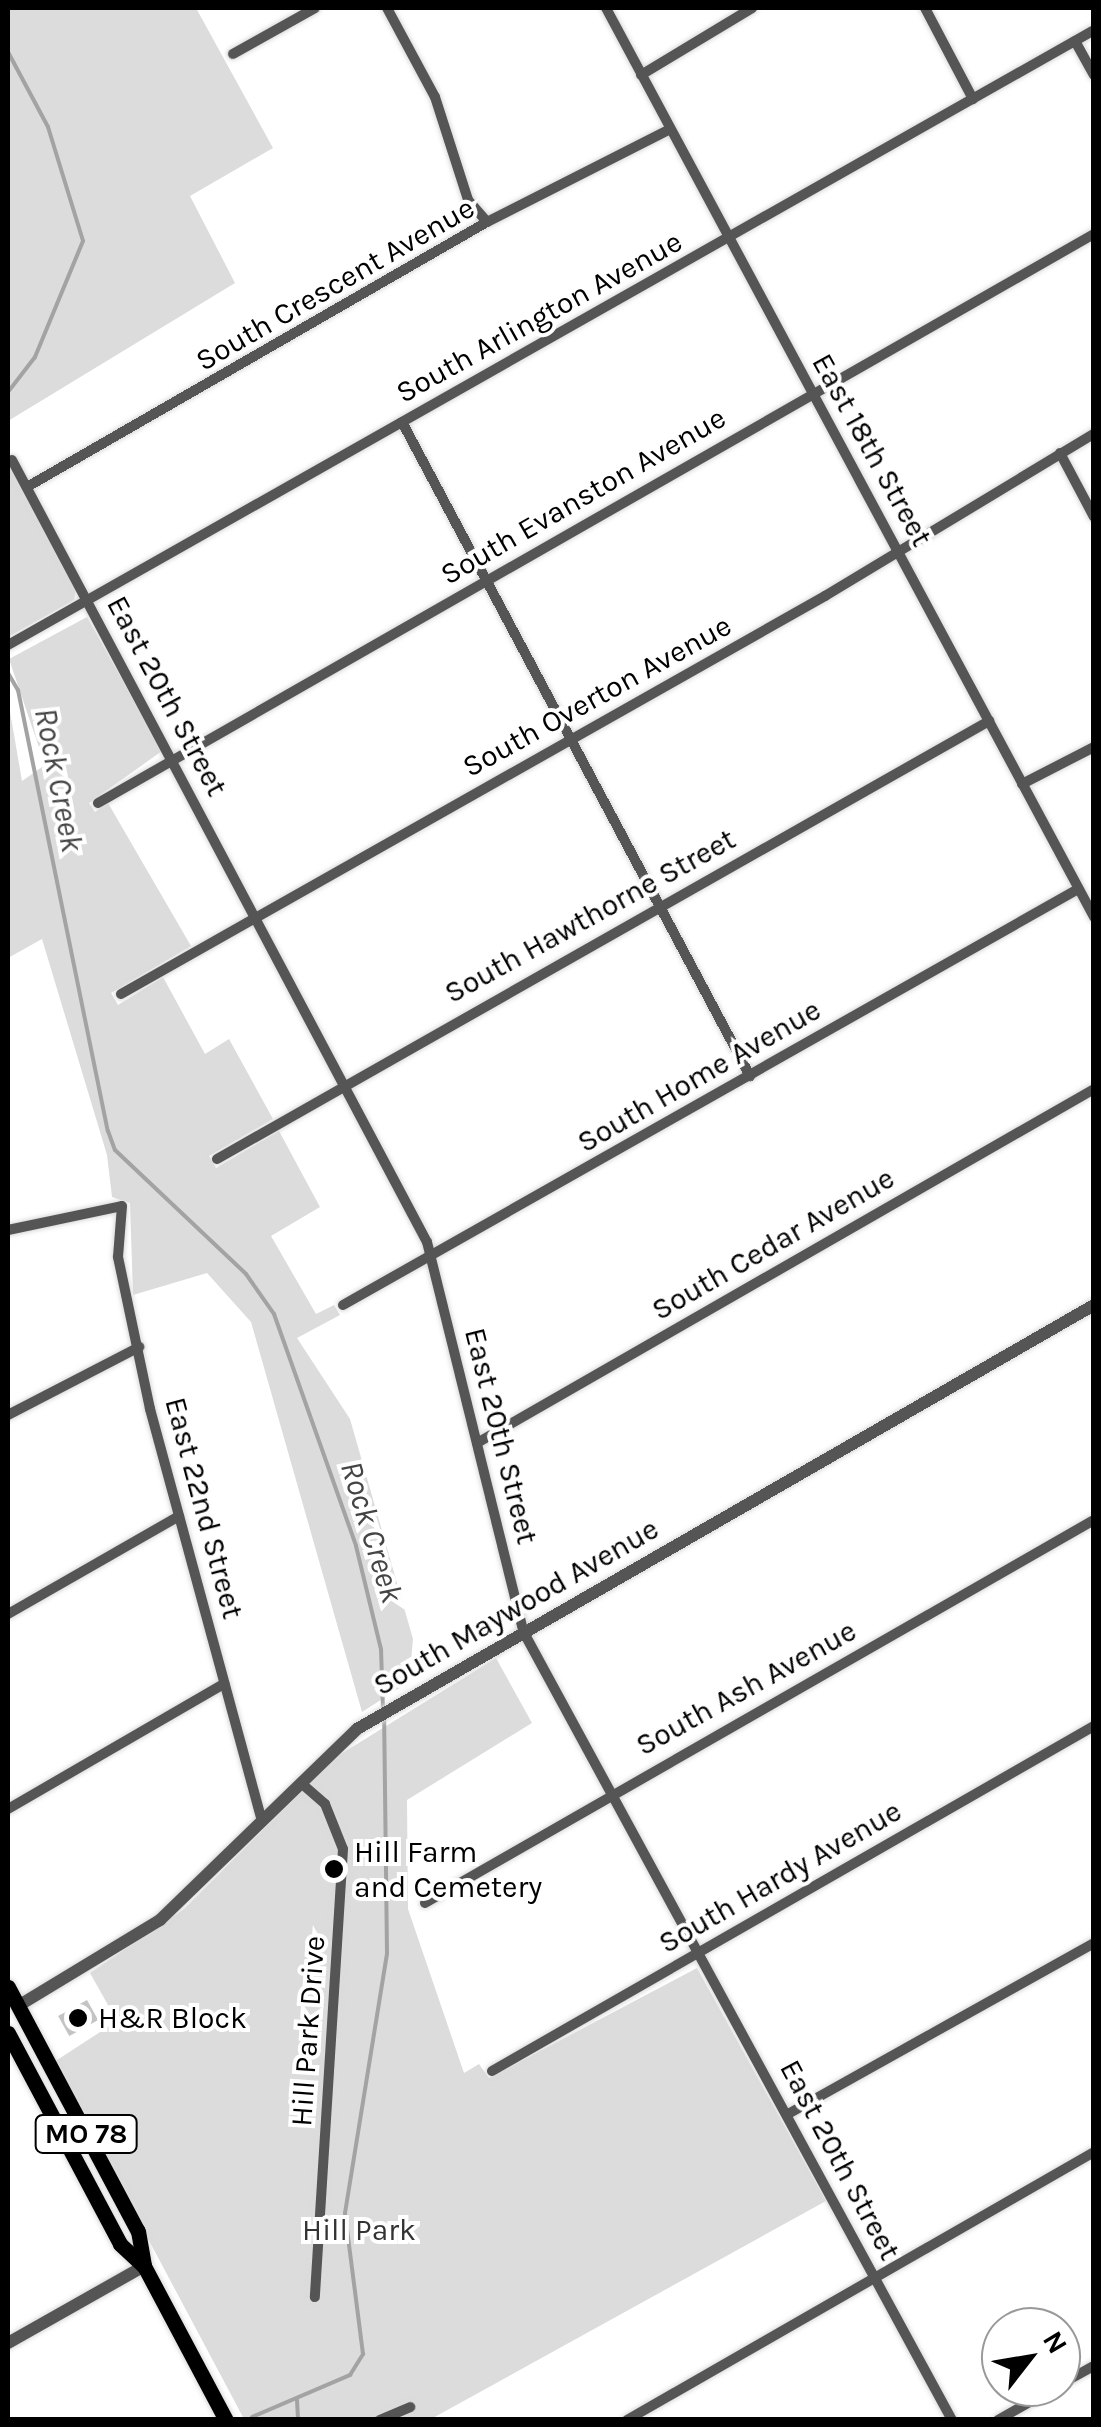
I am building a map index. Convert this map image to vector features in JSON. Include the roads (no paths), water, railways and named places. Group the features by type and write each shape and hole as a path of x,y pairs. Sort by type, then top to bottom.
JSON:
{"main road":[{"name":"MO 78","path":"8,1987 13,2009 138,2231 144,2266 226,2420"},
{"name":"MO 78","path":"8,2032 120,2244 144,2266"}],"street":[{"path":"233,54 315,8"},
{"path":"388,8 434,97 468,200 487,222"},
{"name":"East 18th Street","path":"606,8 1094,917"},
{"path":"641,74 752,8"},
{"path":"925,8 973,99"},
{"name":"South Arlington Avenue","path":"10,644 1094,30"},
{"path":"1075,40 1094,76"},
{"name":"South Crescent Avenue","path":"27,487 487,222 670,130"},
{"name":"South Evanston Avenue","path":"98,803 1094,234"},
{"path":"402,422 490,579 750,1076"},
{"name":"South Overton Avenue","path":"122,994 573,738 1094,434"},
{"path":"1060,453 1094,517"},
{"name":"East 20th Street","path":"12,460 258,916 430,1257 523,1631 701,1952 952,2420"},
{"name":"South Hawthorne Street","path":"217,1159 989,721"},
{"path":"1022,784 1094,747"},
{"name":"South Home Avenue","path":"343,1306 1078,889"},
{"name":"South Cedar Avenue","path":"477,1442 1094,1090"},
{"name":"East 22nd Street","path":"8,1230 122,1206 118,1256 179,1516 262,1820"},
{"name":"South Maywood Avenue","path":"13,2009 160,1920 356,1730 404,1698 1093,1306"},
{"path":"8,1416 139,1348"},
{"path":"8,1614 179,1516"},
{"name":"South Ash Avenue","path":"425,1902 610,1791 1094,1520"},
{"path":"8,1809 224,1684"},
{"name":"South Hardy Avenue","path":"492,2071 1094,1726"},
{"name":"Hill Park Drive","path":"301,1783 325,1804 343,1849 315,2297"},
{"path":"788,2114 1094,1943"},
{"path":"627,2420 1094,2152"},
{"path":"8,2343 144,2266"},
{"path":"380,2420 410,2406"},
{"path":"998,2420 1021,2407"}],"waterway":[{"name":"Rock Creek","path":"8,52 48,127 83,241 35,357 8,392"},
{"name":"Rock Creek","path":"8,673 18,690 108,1131 115,1150 246,1274 274,1314 356,1546 381,1649 383,1708"},
{"name":"Rock Creek","path":"252,2417 350,2375 363,2354 345,2213 387,1953 384,1718"},
{"path":"297,2400 298,2420"}],"place":[{"name":"Hill Farm and Cemetery","path":"334,1869"},
{"name":"H&R Block","path":"78,2018"}],"park label":[{"name":"Hill Park","path":"359,2230"}]}
